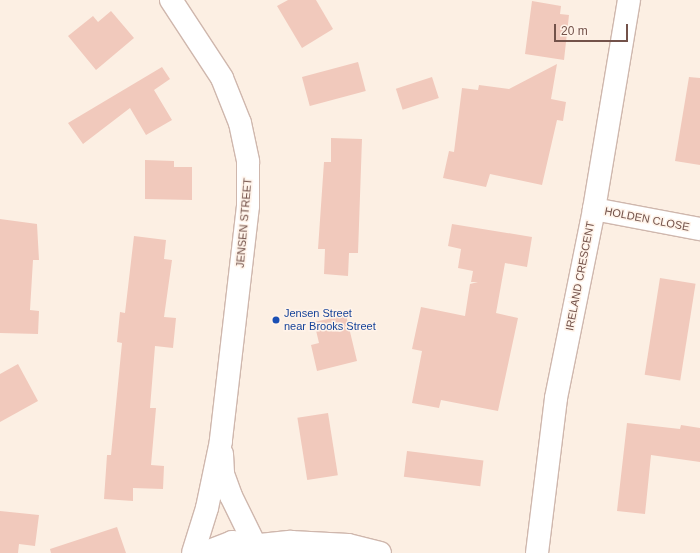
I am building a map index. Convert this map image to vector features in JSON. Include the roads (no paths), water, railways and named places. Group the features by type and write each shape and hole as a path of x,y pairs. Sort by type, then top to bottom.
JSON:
{"street":[{"name":"JENSEN STREET","path":"171,0 222,78 240,123 248,162 248,206 221,441 200,536 193,553"},
{"name":"IRELAND CRESCENT","path":"537,553 556,398 594,210 629,0"},
{"name":"HOLDEN CLOSE","path":"594,210 700,230"},
{"name":"JENSEN STREET","path":"221,441 223,474 243,523 264,547"},
{"path":"204,553 222,544 264,547 291,542 348,545 380,553"}],"place":[{"name":"Jensen Street near Brooks Street","path":"276,320"}]}
